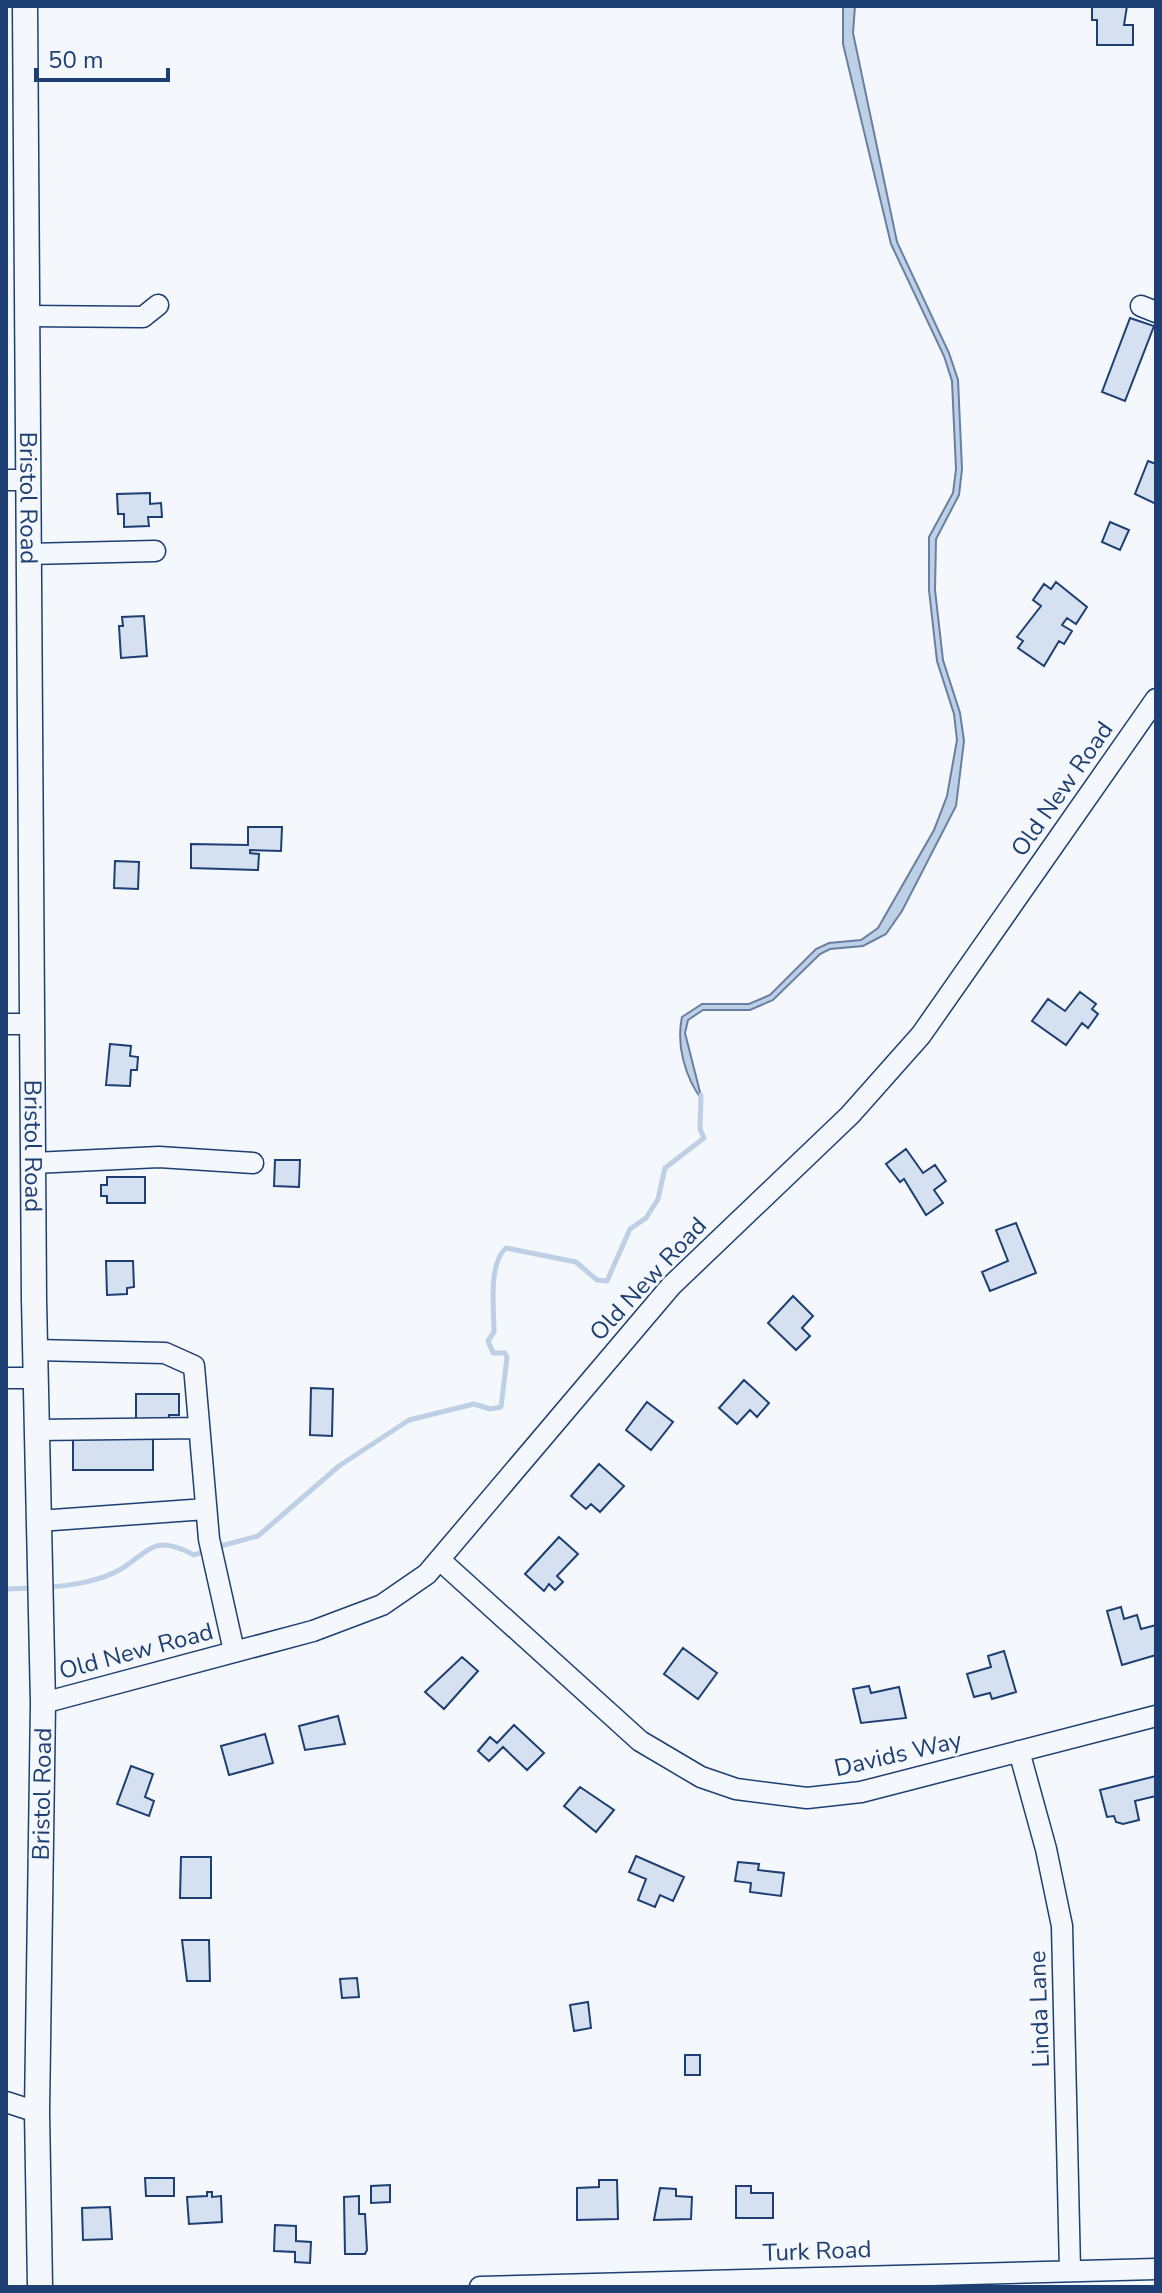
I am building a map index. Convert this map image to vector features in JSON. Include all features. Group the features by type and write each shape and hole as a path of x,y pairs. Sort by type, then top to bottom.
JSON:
{"main road":[{"name":"Bristol Road","path":"25,6 27,316 17,480 28,554 35,1350 43,1703 37,2112 40,2287"}],"street":[{"path":"27,316 143,317 158,305"},
{"path":"28,554 155,551"},
{"name":"Old New Road","path":"43,1703 313,1631 371,1611 404,1593 441,1561 671,1286 850,1115 924,1031 1156,699"},
{"path":"6,1024 32,1024"},
{"path":"34,1163 159,1157 253,1163"},
{"path":"35,1350 165,1353 194,1366 210,1549 234,1651"},
{"path":"6,1378 36,1378"},
{"path":"37,1430 199,1428"},
{"path":"39,1521 206,1509"},
{"name":"Davids Way","path":"441,1561 640,1741 691,1772 736,1789 807,1798 861,1792 1156,1716"},
{"name":"Linda Lane","path":"1019,1751 1046,1849 1062,1926 1070,2270"},
{"path":"6,2102 37,2112"},
{"name":"Turk Road","path":"480,2287 1156,2269"}],"water":[{"path":"843,6 855,6 853,33 897,242 949,353 958,380 962,469 959,495 936,539 935,590 943,660 960,713 964,741 956,806 902,911 886,934 863,946 830,949 820,954 773,1000 750,1010 703,1010 688,1020 685,1033 702,1100 683,1060 680,1039 682,1017 702,1004 749,1004 770,995 816,949 829,943 861,940 878,928 934,830 947,796 957,740 954,714 937,661 929,590 929,537 953,493 956,469 952,381 944,356 891,244 843,44"}],"building":[{"path":"1092,6 1127,6 1124,25 1133,25 1133,45 1097,45 1097,20 1092,20"},
{"path":"1130,318 1154,326 1125,401 1102,392"},
{"path":"1148,461 1156,464 1156,504 1135,494"},
{"path":"150,493 150,504 161,503 162,517 148,517 149,526 124,527 124,514 118,514 117,494"},
{"path":"1110,522 1129,530 1120,550 1102,542"},
{"path":"1056,582 1087,607 1076,624 1067,618 1062,625 1072,631 1064,644 1059,641 1044,666 1018,648 1023,641 1017,637 1041,606 1033,600 1044,584 1051,589"},
{"path":"144,616 147,656 121,658 119,626 123,626 122,617"},
{"path":"248,827 282,827 281,851 250,850 250,853 259,854 258,870 191,868 191,844 248,845"},
{"path":"115,861 139,862 138,889 114,888"},
{"path":"1080,992 1096,1004 1092,1009 1098,1014 1088,1028 1082,1023 1066,1045 1032,1021 1048,999 1065,1011"},
{"path":"110,1044 131,1046 130,1056 138,1057 137,1070 131,1070 130,1086 106,1085"},
{"path":"906,1149 923,1173 935,1165 946,1181 934,1190 943,1203 926,1215 904,1179 900,1182 886,1164"},
{"path":"275,1160 300,1160 299,1187 274,1186"},
{"path":"107,1177 145,1177 145,1203 107,1203 107,1196 101,1196 101,1185 107,1185"},
{"path":"1016,1223 1036,1273 990,1291 982,1272 1008,1261 996,1230"},
{"path":"106,1261 133,1261 134,1287 127,1288 127,1294 107,1295"},
{"path":"793,1296 813,1316 802,1328 810,1336 796,1350 768,1323"},
{"path":"744,1380 769,1403 757,1417 750,1410 737,1424 719,1408"},
{"path":"311,1388 333,1389 332,1436 310,1435"},
{"path":"136,1394 179,1394 179,1415 169,1415 169,1421 136,1421"},
{"path":"647,1402 673,1422 651,1450 626,1430"},
{"path":"73,1439 153,1439 153,1470 73,1470"},
{"path":"599,1464 624,1486 600,1512 591,1504 586,1509 571,1496"},
{"path":"559,1537 578,1554 557,1576 563,1582 555,1590 549,1584 544,1591 525,1574"},
{"path":"1121,1607 1124,1619 1137,1615 1141,1629 1156,1625 1156,1655 1122,1665 1107,1611"},
{"path":"683,1648 717,1673 698,1699 664,1674"},
{"path":"1004,1651 1016,1692 992,1699 990,1693 974,1697 967,1674 991,1667 988,1656"},
{"path":"462,1657 478,1671 444,1709 425,1692"},
{"path":"869,1686 871,1693 899,1687 906,1718 861,1723 853,1689"},
{"path":"338,1716 345,1744 305,1750 299,1726"},
{"path":"514,1725 544,1753 527,1770 503,1747 489,1761 478,1751 490,1737 497,1743"},
{"path":"265,1734 273,1763 229,1775 221,1746"},
{"path":"131,1766 153,1774 145,1797 154,1801 149,1816 117,1804"},
{"path":"1156,1776 1156,1796 1135,1801 1139,1820 1123,1824 1116,1822 1114,1816 1107,1817 1100,1790"},
{"path":"580,1787 614,1810 596,1832 564,1806"},
{"path":"636,1856 684,1877 673,1901 660,1895 655,1907 638,1900 646,1879 629,1872"},
{"path":"181,1857 211,1857 211,1898 180,1898"},
{"path":"738,1862 759,1864 758,1870 784,1873 781,1896 750,1892 751,1883 735,1881"},
{"path":"182,1940 209,1940 210,1981 187,1981"},
{"path":"357,1978 359,1997 342,1998 340,1979"},
{"path":"588,2002 591,2028 574,2031 570,2005"},
{"path":"685,2055 700,2055 700,2075 685,2075"},
{"path":"145,2178 174,2178 174,2196 146,2196"},
{"path":"599,2180 617,2180 618,2219 577,2220 577,2188 599,2187"},
{"path":"390,2185 390,2202 371,2203 371,2186"},
{"path":"736,2186 751,2186 751,2193 773,2193 773,2218 736,2218"},
{"path":"660,2188 676,2189 676,2196 692,2197 691,2219 654,2220"},
{"path":"207,2192 212,2192 212,2197 221,2196 222,2222 189,2224 187,2197 207,2196"},
{"path":"359,2196 359,2214 365,2214 367,2250 365,2254 345,2254 344,2197"},
{"path":"110,2207 112,2239 83,2240 82,2208"},
{"path":"275,2225 296,2226 296,2241 311,2242 310,2263 295,2262 295,2252 274,2251"}],"waterway":[{"path":"217,1547 258,1536 339,1466 409,1420 474,1404 490,1409 501,1407 507,1357 505,1353 493,1353 488,1341 494,1332 493,1287 500,1255 506,1248 576,1262 597,1280 607,1281 630,1229 646,1218 658,1199 665,1168 704,1138 700,1129 701,1095"},
{"path":"47,1587 104,1577 161,1545 194,1555 208,1550"},
{"path":"6,1589 33,1588"}]}
